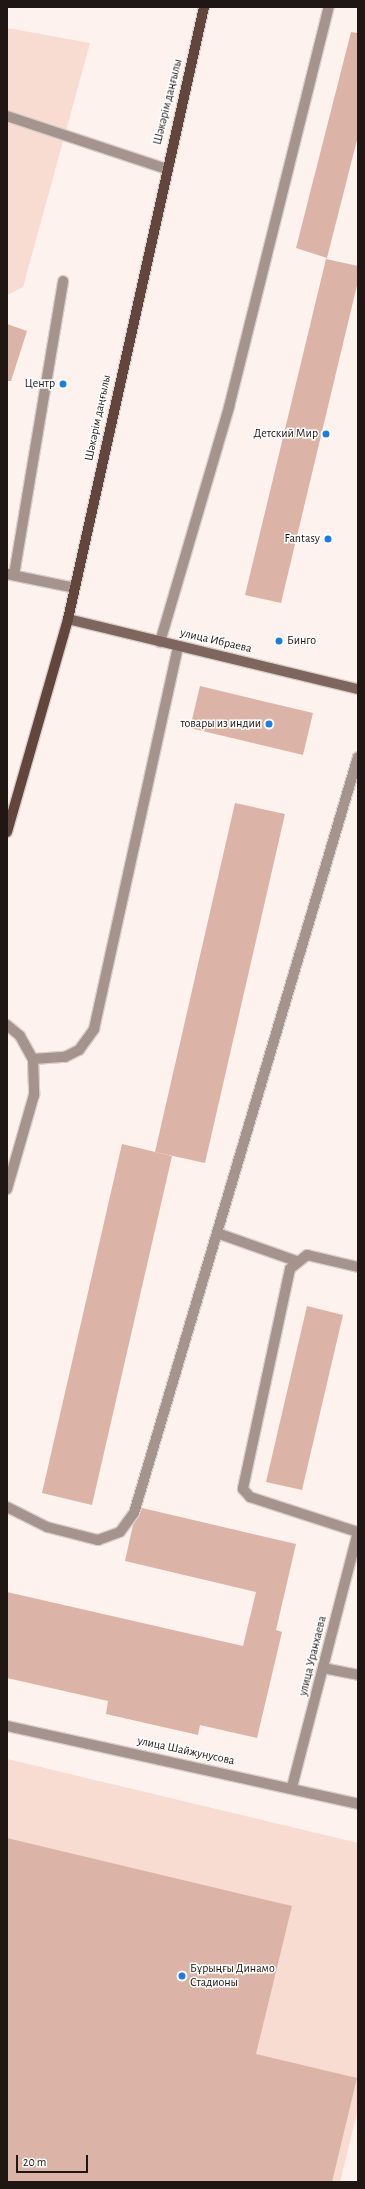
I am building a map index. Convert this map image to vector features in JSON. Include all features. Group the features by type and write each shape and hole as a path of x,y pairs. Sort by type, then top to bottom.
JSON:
{"main road":[{"name":"Шәкәрім даңғылы","path":"7,832 68,619 166,169 204,7"}],"street":[{"path":"160,642 229,407 329,7"},
{"path":"7,116 166,169"},
{"path":"63,281 11,575 75,588"},
{"name":"улица Ибраева","path":"68,619 358,689"},
{"path":"33,1059 65,1057 79,1050 94,1029 178,646"},
{"path":"7,1507 47,1527 98,1540 120,1532 134,1513 358,757"},
{"path":"7,1025 20,1036 33,1059 34,1095 7,1189"},
{"path":"217,1233 296,1261"},
{"path":"358,1267 307,1255 296,1261 290,1269 243,1489 250,1497 358,1532"},
{"name":"улица Уранхаева","path":"292,1787 358,1532"},
{"path":"323,1668 358,1676"},
{"name":"улица Шайжунусова","path":"7,1726 292,1787 358,1804"}],"shaded area":[{"path":"7,28 90,43 23,287 7,295"},
{"name":"Бұрыңғы Динамо Стадионы","path":"7,1759 358,1843 358,2109 340,2182 7,2182"}],"building":[{"path":"351,32 358,33 358,136 327,258 296,248"},
{"path":"326,259 358,266 358,281 281,603 245,595"},
{"path":"7,324 27,331 11,381 7,381"},
{"path":"200,686 313,713 303,755 190,728"},
{"path":"235,803 285,814 205,1163 155,1152"},
{"path":"122,1144 172,1156 92,1505 42,1493"},
{"path":"307,1306 343,1315 302,1490 266,1482"},
{"path":"142,1508 296,1544 276,1630 282,1632 257,1738 200,1725 198,1735 106,1714 108,1701 7,1678 7,1592 243,1646 256,1592 125,1561 133,1525"},
{"name":"Бұрыңғы Динамо Стадионы","path":"7,1838 292,1906 256,2054 357,2078 332,2182 7,2182"}],"place":[{"name":"Центр","path":"63,384"},
{"name":"Детский Мир","path":"326,434"},
{"name":"Fantasy","path":"328,539"},
{"name":"Бинго","path":"279,641"},
{"name":"товары из индии","path":"269,724"},
{"name":"Бұрыңғы Динамо Стадионы","path":"182,1976"}]}
